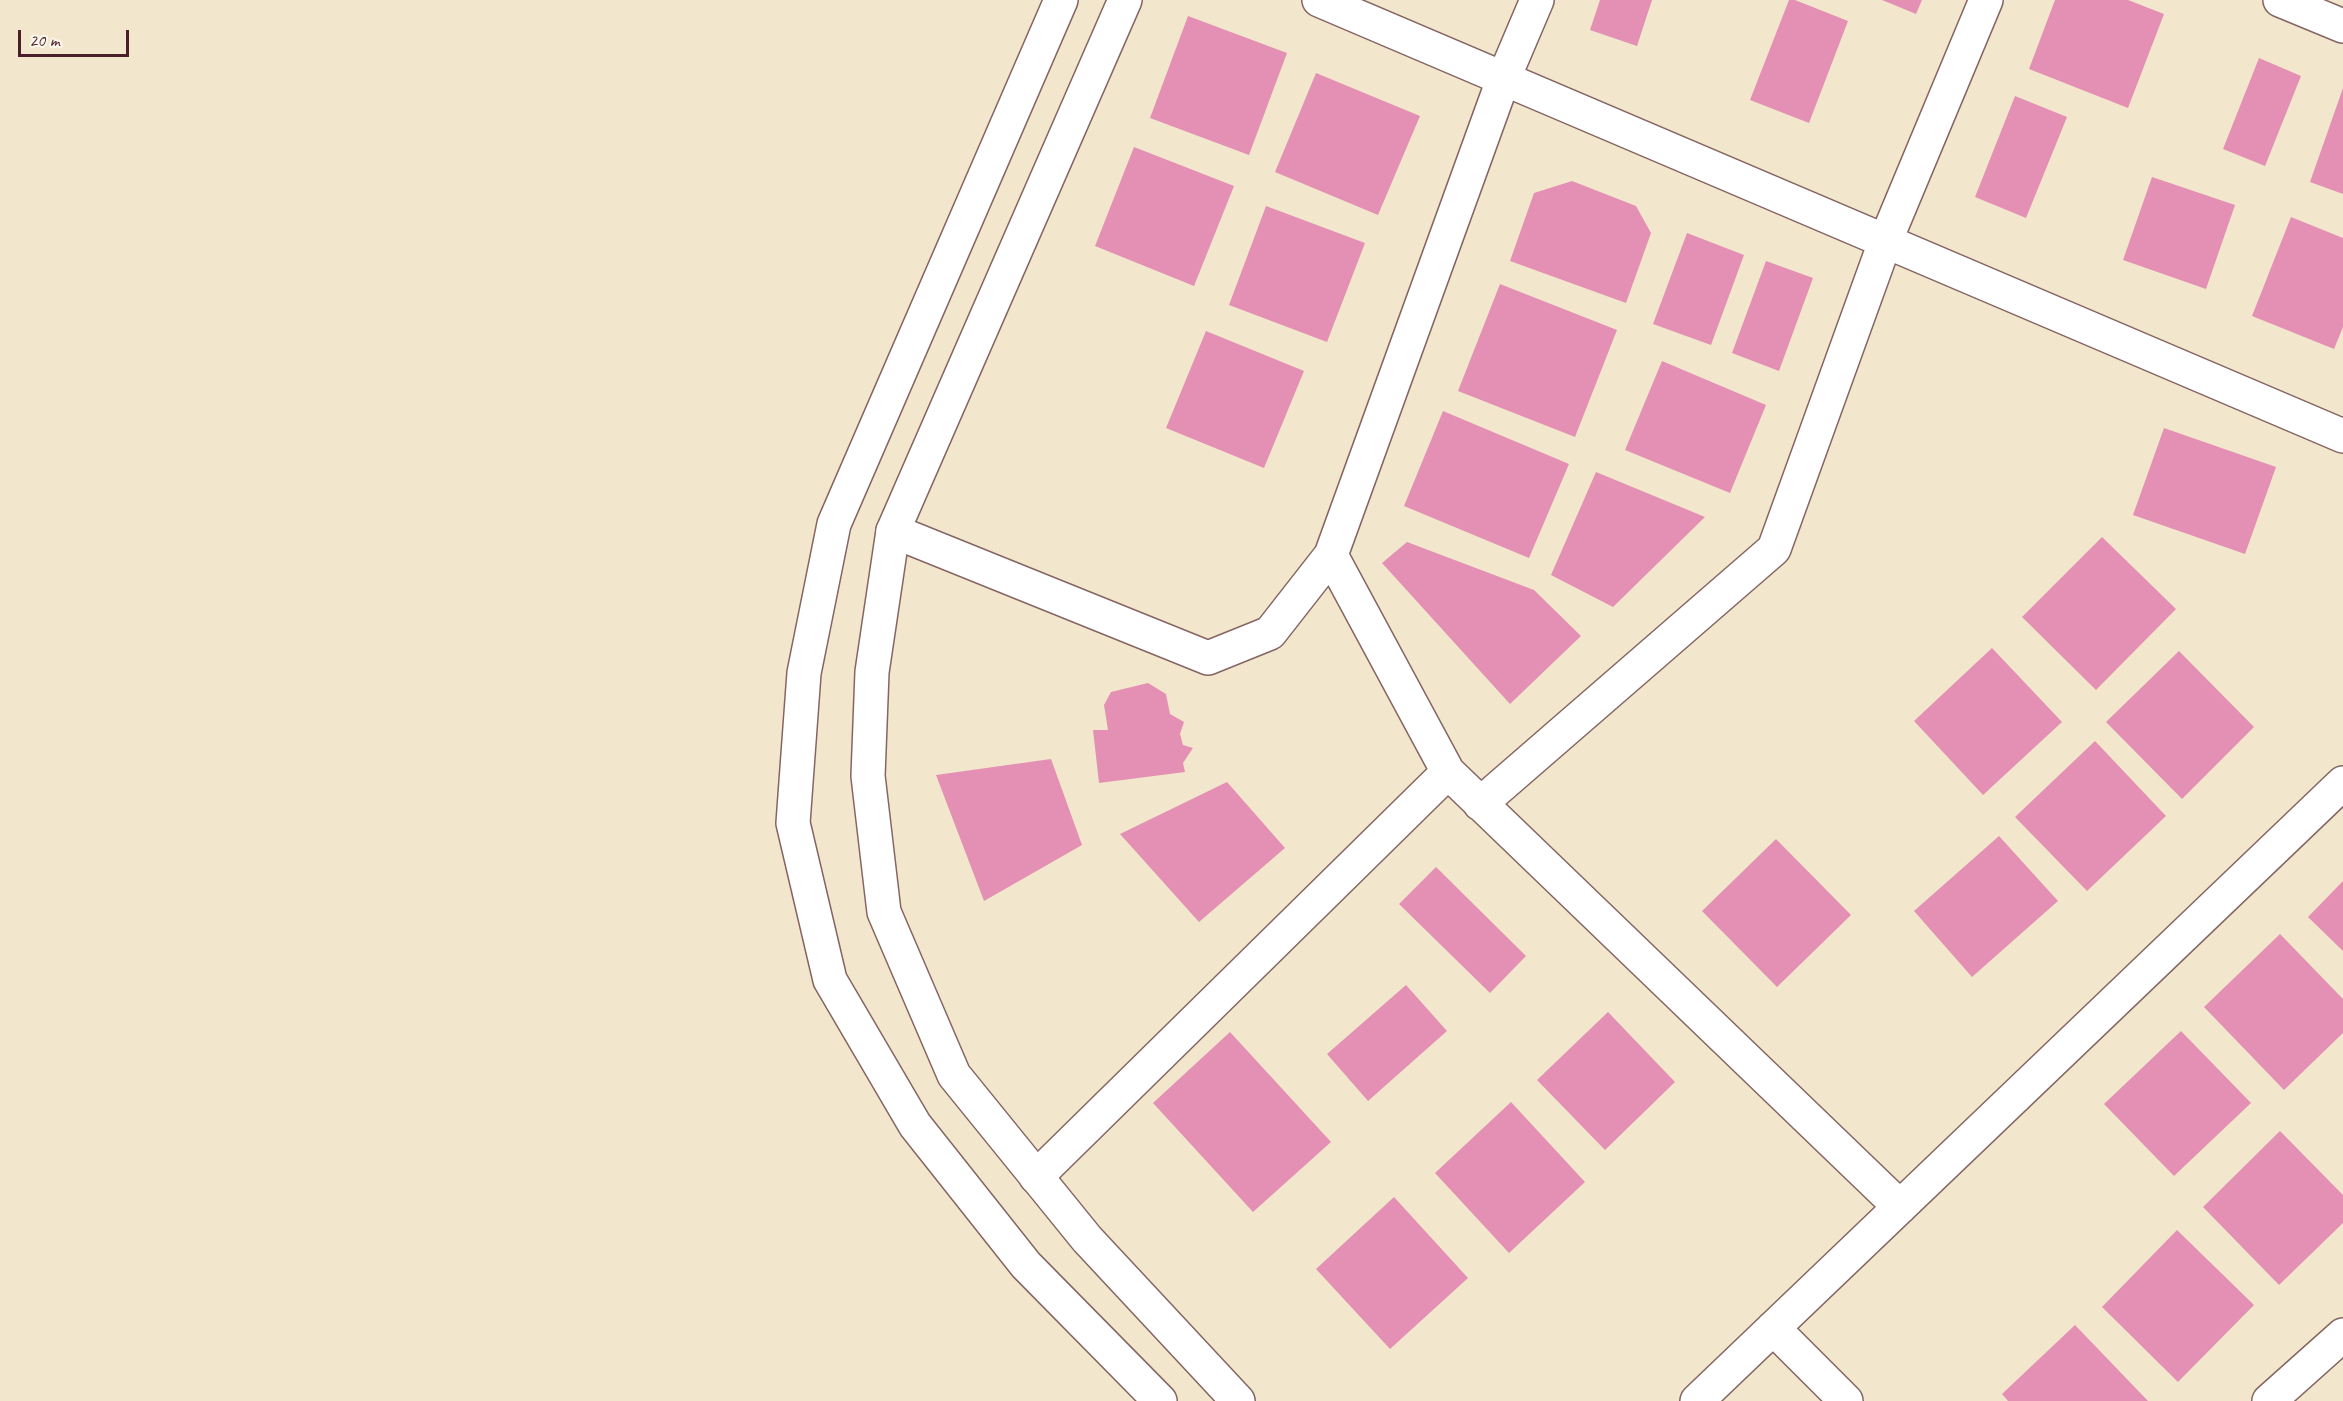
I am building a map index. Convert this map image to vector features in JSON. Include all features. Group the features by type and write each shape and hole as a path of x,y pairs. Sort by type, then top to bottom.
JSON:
{"street":[{"path":"1061,0 834,524 804,673 793,823 830,980 915,1125 1026,1264 1160,1401"},
{"path":"1125,0 893,531 872,672 868,776 884,912 954,1075 1087,1239 1238,1401"},
{"path":"1318,0 2343,436"},
{"path":"893,531 1208,658 1270,633 1331,555 1503,80 1537,0"},
{"path":"1480,804 1774,549 1885,242 1986,0"},
{"path":"2280,0 2343,26"},
{"path":"1331,555 1448,772 1900,1207"},
{"path":"1036,1177 1448,772"},
{"path":"1697,1401 2343,783"},
{"path":"1773,1328 1846,1401"},
{"path":"2269,1401 2343,1335"}],"building":[{"path":"1600,0 1652,0 1637,46 1590,30"},
{"path":"1789,0 1795,0 1848,21 1809,123 1750,100"},
{"path":"1882,0 1922,0 1916,14"},
{"path":"2055,0 2128,0 2164,14 2128,108 2029,69"},
{"path":"1188,16 1287,53 1249,155 1150,118"},
{"path":"2259,58 2301,76 2265,166 2223,149"},
{"path":"1316,73 1420,116 1378,215 1275,172"},
{"path":"2343,88 2343,194 2310,182"},
{"path":"2015,96 2067,117 2026,218 1975,197"},
{"path":"1134,147 1234,186 1194,286 1095,246"},
{"path":"2152,177 2235,205 2206,289 2123,260"},
{"path":"1572,181 1636,206 1651,233 1626,303 1510,261 1534,193"},
{"path":"1266,206 1365,243 1327,342 1229,305"},
{"path":"2291,217 2343,238 2343,327 2334,349 2252,316"},
{"path":"1687,233 1744,255 1711,345 1653,324"},
{"path":"1766,261 1813,278 1779,371 1732,353"},
{"path":"1500,284 1617,330 1575,437 1458,391"},
{"path":"1206,331 1304,371 1264,468 1166,428"},
{"path":"1662,361 1766,405 1730,493 1625,450"},
{"path":"1443,411 1569,464 1529,558 1404,506"},
{"path":"2164,428 2276,467 2245,554 2133,515"},
{"path":"1596,472 1705,517 1613,607 1551,575"},
{"path":"2102,537 2176,609 2096,690 2022,617"},
{"path":"1407,542 1534,590 1581,636 1510,704 1382,563"},
{"path":"1992,648 2062,722 1983,795 1914,721"},
{"path":"2179,651 2254,727 2182,799 2106,722"},
{"path":"1148,683 1166,694 1170,714 1184,722 1180,734 1183,745 1193,748 1183,763 1185,772 1099,783 1093,730 1108,730 1104,705 1111,692"},
{"path":"2095,741 2166,816 2087,891 2015,817"},
{"path":"1051,759 1082,845 984,901 936,775"},
{"path":"1227,782 1285,848 1199,922 1120,834"},
{"path":"1999,836 2058,901 1972,977 1914,911"},
{"path":"1776,839 1851,915 1777,987 1702,911"},
{"path":"1436,867 1526,956 1490,993 1399,904"},
{"path":"2343,881 2343,951 2308,917"},
{"path":"2280,934 2343,999 2343,1033 2284,1090 2204,1007"},
{"path":"1406,985 1447,1031 1368,1101 1327,1054"},
{"path":"1608,1012 1675,1082 1605,1150 1537,1080"},
{"path":"2181,1031 2251,1103 2174,1176 2104,1104"},
{"path":"1230,1032 1331,1142 1253,1212 1153,1103"},
{"path":"1511,1102 1585,1182 1509,1253 1435,1173"},
{"path":"2280,1131 2343,1195 2343,1223 2279,1285 2203,1207"},
{"path":"1394,1197 1468,1278 1390,1349 1316,1269"},
{"path":"2177,1230 2254,1305 2178,1382 2102,1307"},
{"path":"2075,1325 2148,1401 2008,1401 2002,1394"}]}
